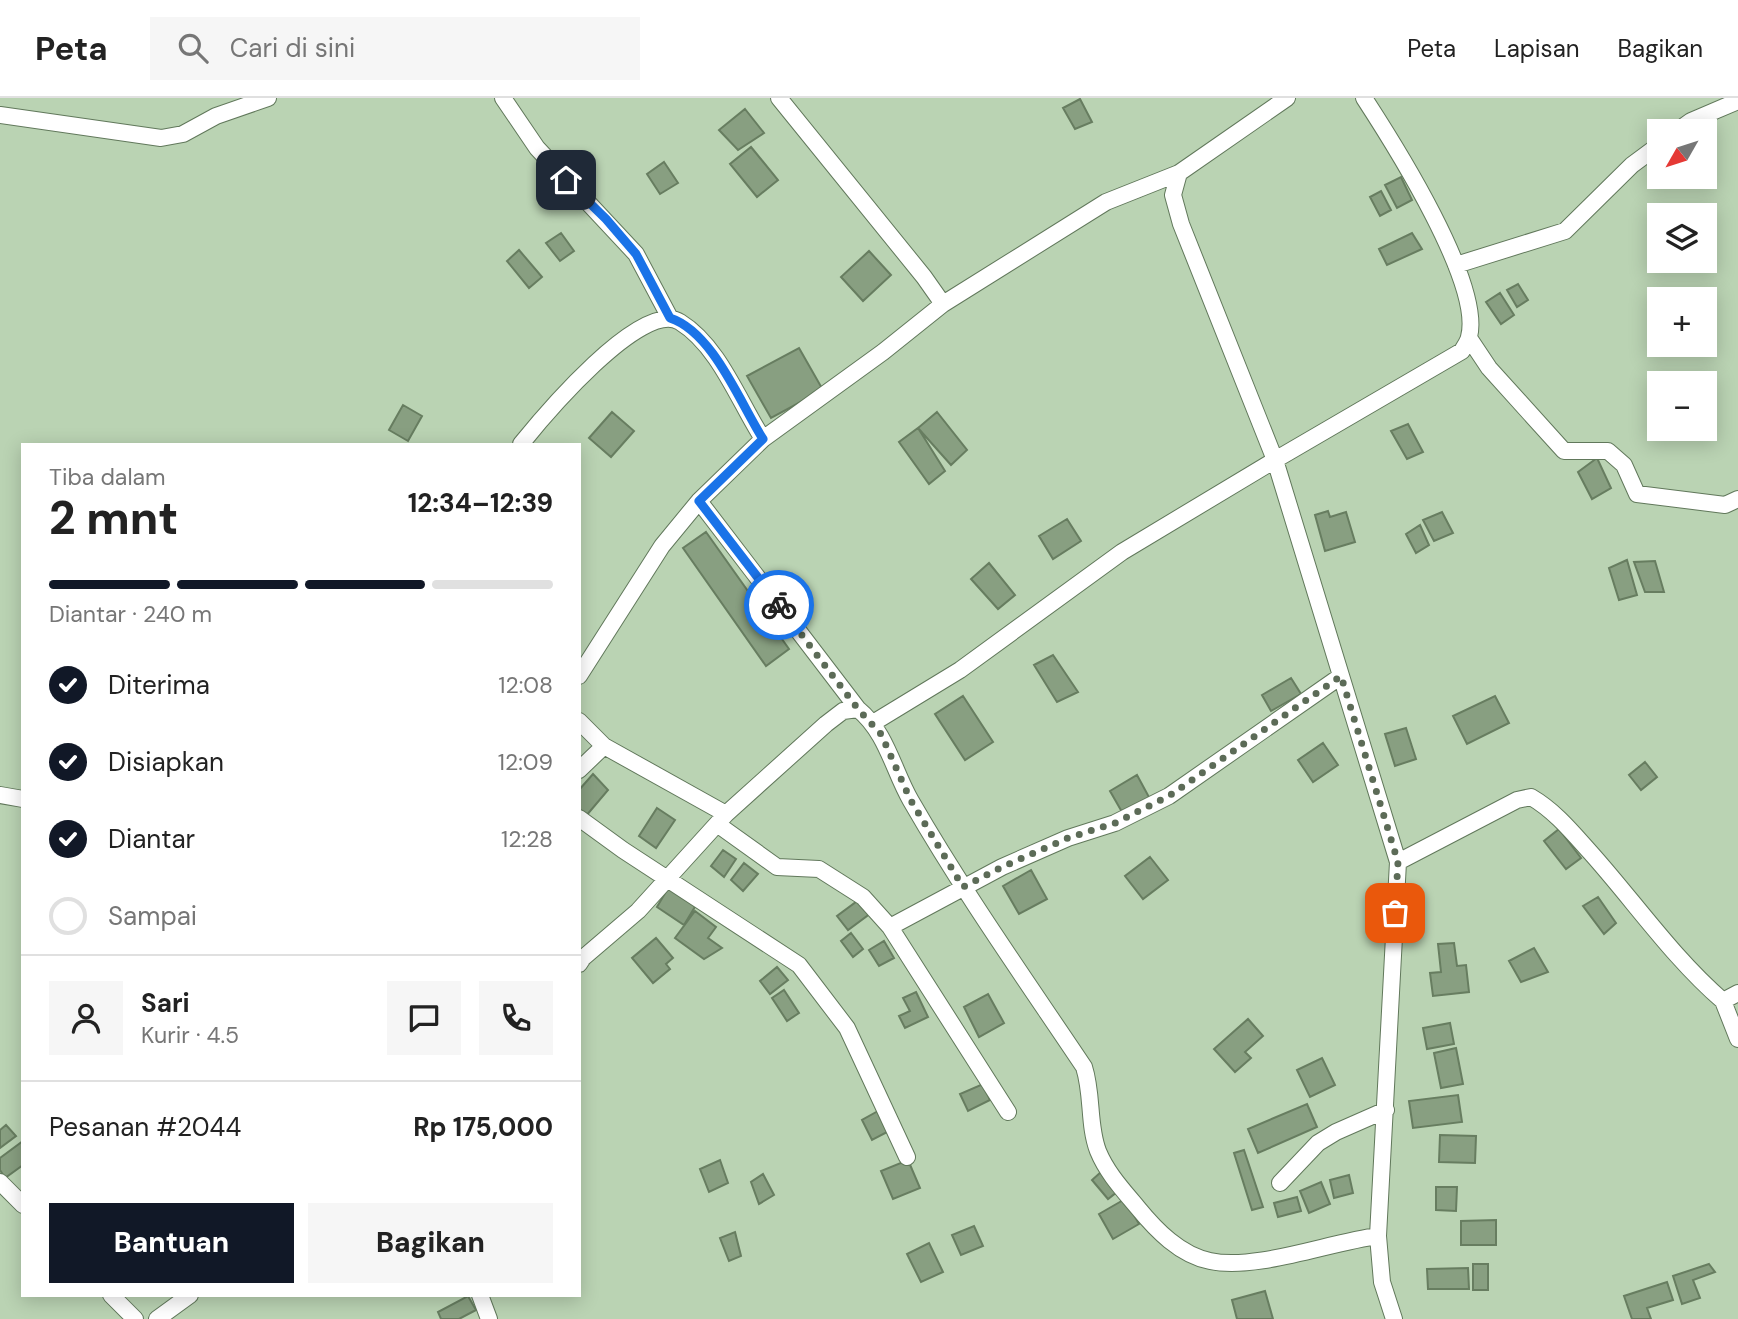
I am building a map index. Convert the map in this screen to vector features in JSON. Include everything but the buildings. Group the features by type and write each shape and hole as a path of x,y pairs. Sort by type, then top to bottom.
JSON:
{"street":[{"path":"0,115 146,138 171,137 183,134 216,116 268,98"},
{"path":"503,98 537,148 636,254 670,318"},
{"path":"779,98 943,304"},
{"path":"581,673 662,545 699,501 763,439 883,352 943,304 1106,202 1179,173 1287,98"},
{"path":"873,723 960,670 1122,552 1462,351 1469,338 1471,318 1465,287 1405,160 1364,98"},
{"path":"1696,119 1738,101"},
{"path":"1456,265 1564,231 1647,154"},
{"path":"1173,195 1179,173"},
{"path":"1161,179 1173,195 1181,224 1275,460 1398,862 1378,1236 1382,1282 1394,1319"},
{"path":"522,443 562,395 611,349 651,325 670,318 679,321 699,338 723,370 763,439"},
{"path":"1469,338 1489,368 1564,451 1608,451 1624,465 1637,494 1725,505 1738,499"},
{"path":"699,501 858,709 881,734 910,799 963,887 1084,1067 1089,1081 1097,1149 1107,1170 1146,1218 1178,1248 1209,1261 1231,1263 1266,1259 1378,1236"},
{"path":"890,927 1002,867 1068,838 1115,823 1169,796 1341,676"},
{"path":"581,961 638,911 722,819 826,724 843,711 858,709"},
{"path":"581,723 604,746 722,819 777,867 819,869 863,897 890,927 1008,1112"},
{"path":"581,768 604,746"},
{"path":"0,795 21,799"},
{"path":"1398,862 1517,800 1531,797 1546,806 1565,824 1700,981 1723,1001 1738,1039"},
{"path":"581,819 799,965 847,1028 907,1157"},
{"path":"1723,1001 1738,993"},
{"path":"1280,1183 1318,1143 1386,1110"},
{"path":"0,1182 21,1203"},
{"path":"113,1297 135,1319"},
{"path":"157,1319 187,1297"},
{"path":"481,1297 489,1319"}],"way so far":[{"path":"779,605 858,709 881,734 910,799 963,887 1068,838 1115,823 1169,796 1341,676 1398,862 1395,913"}],"route":[{"path":"566,180 606,219 636,254 670,318 679,321 699,338 723,370 763,439 699,501 779,605"}]}
